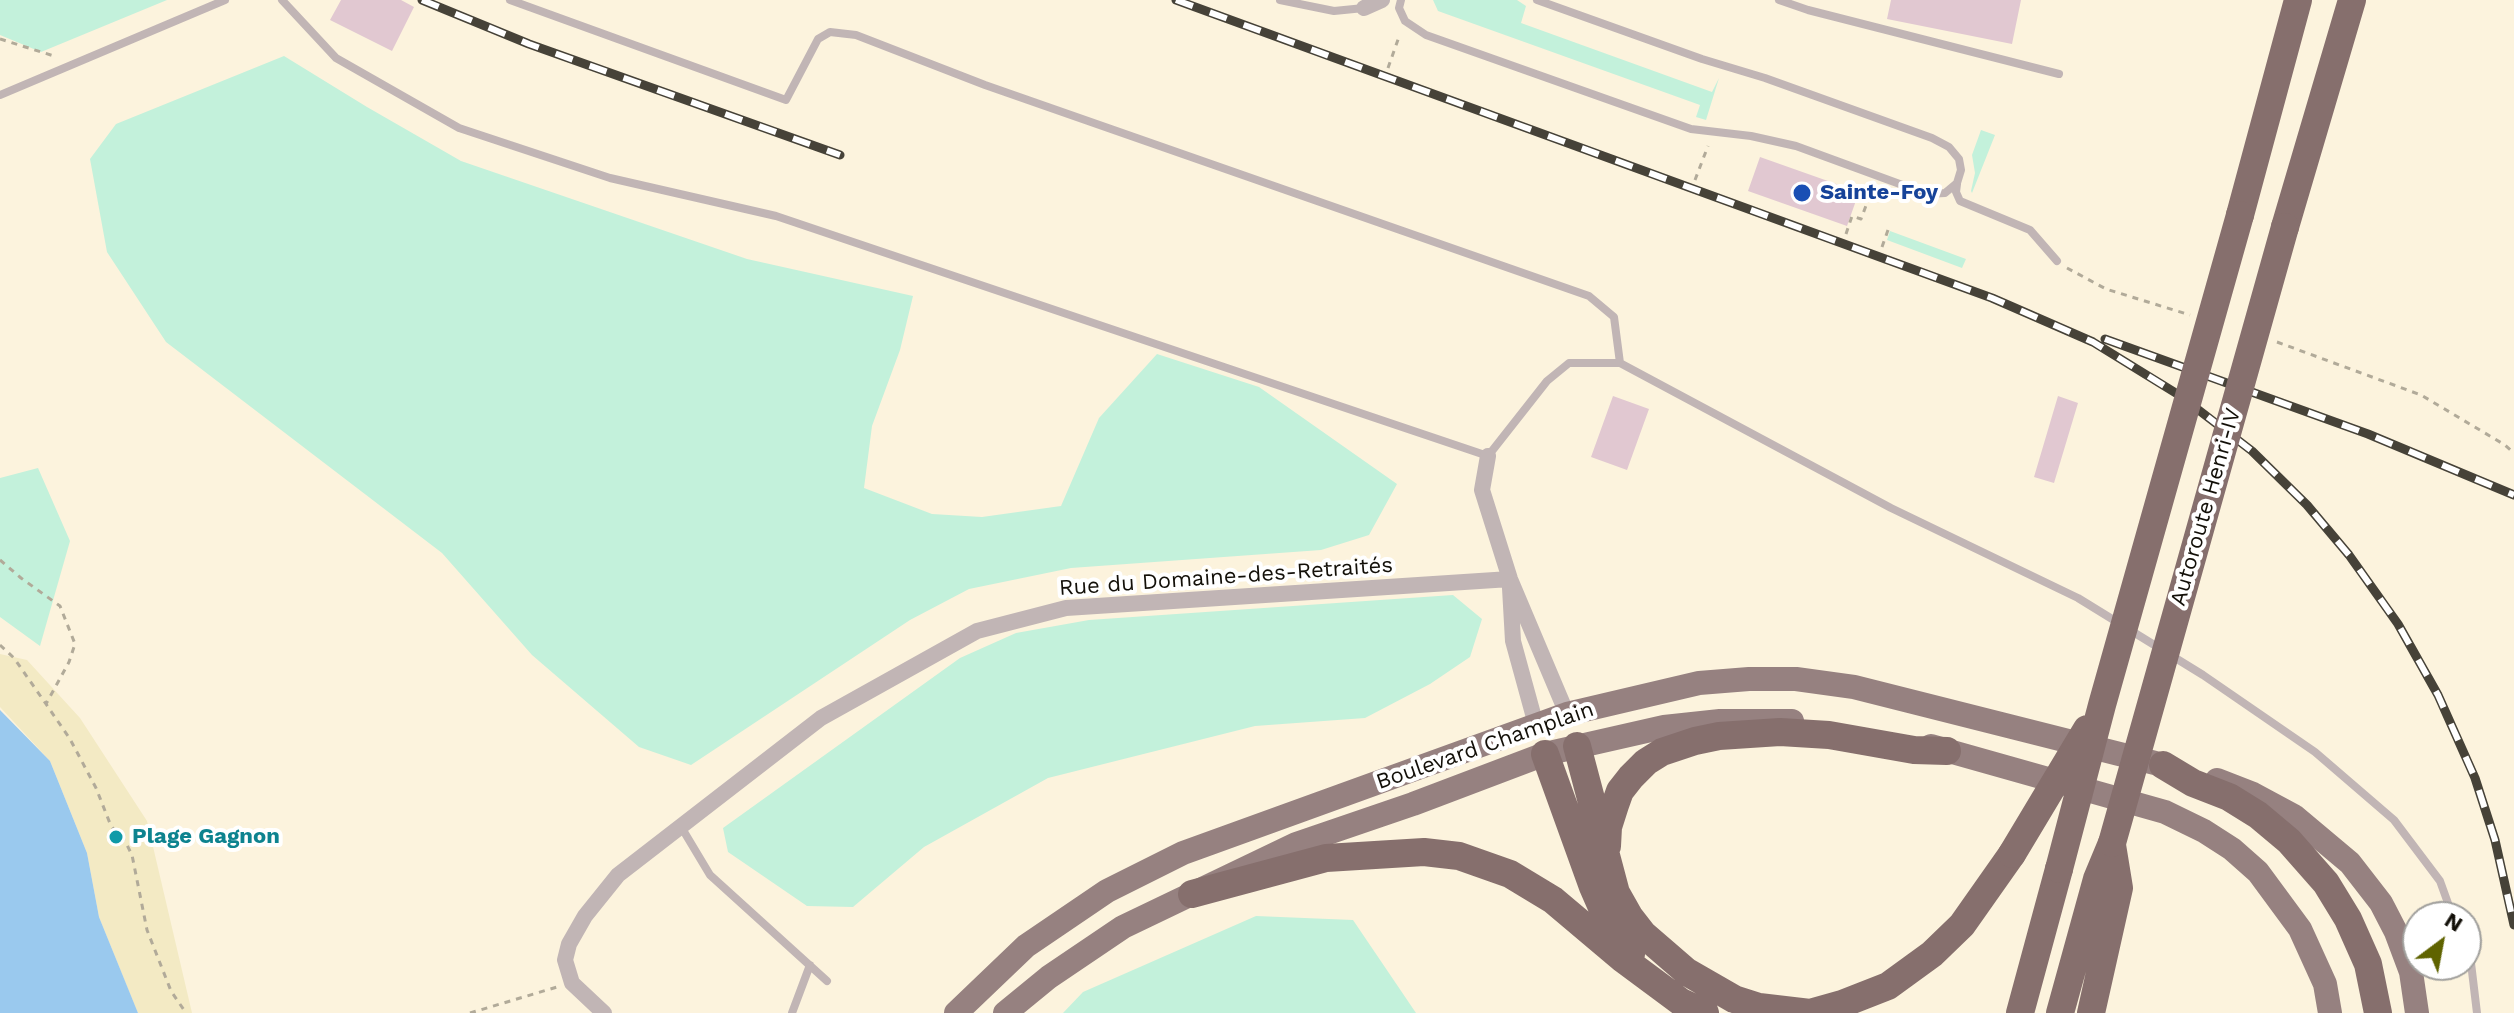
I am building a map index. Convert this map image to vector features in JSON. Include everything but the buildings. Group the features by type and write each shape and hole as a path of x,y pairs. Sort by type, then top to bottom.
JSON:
{"highway":[{"name":"Autoroute Henri-IV","path":"2020,1013 2102,705 2298,0"},
{"name":"Autoroute Henri-IV","path":"2060,1013 2108,884 2112,843 2352,0"},
{"path":"1577,746 1616,893 1643,934 1687,972 1734,999 1759,1007 1810,1013 1888,986 1932,954 1962,925 2012,854 2102,705"},
{"path":"1606,859 1608,827 1620,791 1646,762 1687,743 1719,736 1780,732 1829,735 1914,750 1947,751"},
{"path":"1545,754 1582,861 1607,919 1637,962 1659,985"},
{"path":"2163,765 2193,783 2229,797 2258,815 2289,841 2326,883 2348,919 2368,964 2378,1013"},
{"path":"1192,894 1326,858 1424,852 1459,856 1510,874 1540,892 1681,1002 1705,1013"},
{"path":"2091,1013 2108,884"}],"main road":[{"name":"Boulevard Champlain","path":"956,1013 1026,946 1107,891 1183,853 1567,714 1699,683 1749,679 1796,679 1912,699 2209,777 2253,794 2294,816 2350,863 2381,903 2411,972 2417,1013"},
{"path":"1567,714 1577,746"},
{"name":"Boulevard Champlain","path":"1005,1013 1049,977 1123,927 1296,844 1545,754 1664,727 1758,719 1842,726 1947,751 2165,812 2204,831 2232,849 2258,872 2300,929 2325,984 2330,1013"},
{"path":"1536,725 1545,754"}],"street":[{"path":"1364,8 1382,0"},
{"path":"1488,456 1482,490 1510,579 1567,714"},
{"path":"1510,579 1513,641 1536,725"},
{"name":"Rue du Domaine-des-Retraités","path":"572,983 565,960 569,944 585,916 618,875 821,718 977,631 1066,608 1510,579"},
{"path":"572,983 604,1013"}],"lane":[{"path":"0,95 225,0"},
{"path":"282,0 336,58 459,128 610,178 776,216 1488,456 1547,381 1569,363 1620,363 1891,508 2078,598 2203,675 2315,752 2394,820 2440,881 2447,901"},
{"path":"510,0 786,100 818,39 830,32 856,35 985,85 1589,296 1614,317 1620,363"},
{"path":"1280,0 1334,11 1364,8"},
{"path":"1401,0 1399,8 1405,21 1426,35 1691,129 1767,139 1817,153 1927,194 1945,193 1957,183"},
{"path":"1537,0 1932,138 1949,147 1959,159 1961,170 1956,192 1960,201 2030,230 2057,261"},
{"path":"1779,0 2059,74"},
{"path":"680,825 710,875 827,981"},
{"path":"792,1013 810,965"},
{"path":"2473,981 2477,1013"}],"path":[{"path":"1388,68 1405,21"},
{"path":"0,39 78,64"},
{"path":"1695,180 1712,134"},
{"path":"1846,234 1852,216 1861,219 1877,176"},
{"path":"1882,247 1888,230 1893,229"},
{"path":"2057,261 2106,289 2203,319"},
{"path":"2273,341 2421,395 2514,453"},
{"path":"0,560 60,606 75,644 69,662 46,704"},
{"path":"0,645 14,658 70,739 96,788 111,826 126,843 132,855 153,946 171,991 186,1013"},
{"path":"470,1013 572,983"}],"green space":[{"path":"0,0 167,0 41,52 0,35"},
{"path":"1433,0 1517,0 1526,6 1521,23 1712,92 1719,78 1706,120 1696,117 1700,105 1438,11"},
{"path":"284,56 461,161 747,259 913,296 900,350 872,426 864,488 932,514 982,517 1061,506 1099,418 1157,354 1259,387 1397,484 1369,535 1321,550 1071,568 969,589 910,620 691,765 639,747 532,655 442,553 166,342 107,252 90,159 116,124"},
{"path":"1981,130 1995,135 1972,193 1975,173 1972,155"},
{"path":"1890,231 1966,259 1962,268 1887,240"},
{"path":"38,468 70,541 40,646 0,617 0,478"},
{"path":"1453,595 1482,619 1470,657 1430,684 1365,718 1255,726 1048,778 924,847 853,907 807,906 728,852 723,828 960,658 1016,633 1089,620"},
{"path":"1256,916 1353,920 1416,1013 1063,1013 1083,992"}],"sand":[{"name":"Plage Gagnon","path":"0,654 27,660 80,718 147,821 192,1013 138,1013 99,917 87,853 50,761 0,707"}],"water":[{"path":"0,710 50,761 87,853 99,917 138,1013 0,1013"}],"railway":[{"path":"422,0 529,44 840,155"},
{"path":"1176,0 1992,298 2093,342 2179,395 2252,451 2307,505 2349,555 2398,624 2438,695 2475,778 2495,840 2514,925"},
{"path":"2105,339 2368,434 2514,495"}],"place":[{"name":"Sainte-Foy","path":"1802,193"},
{"name":"Plage Gagnon","path":"116,837"}]}
